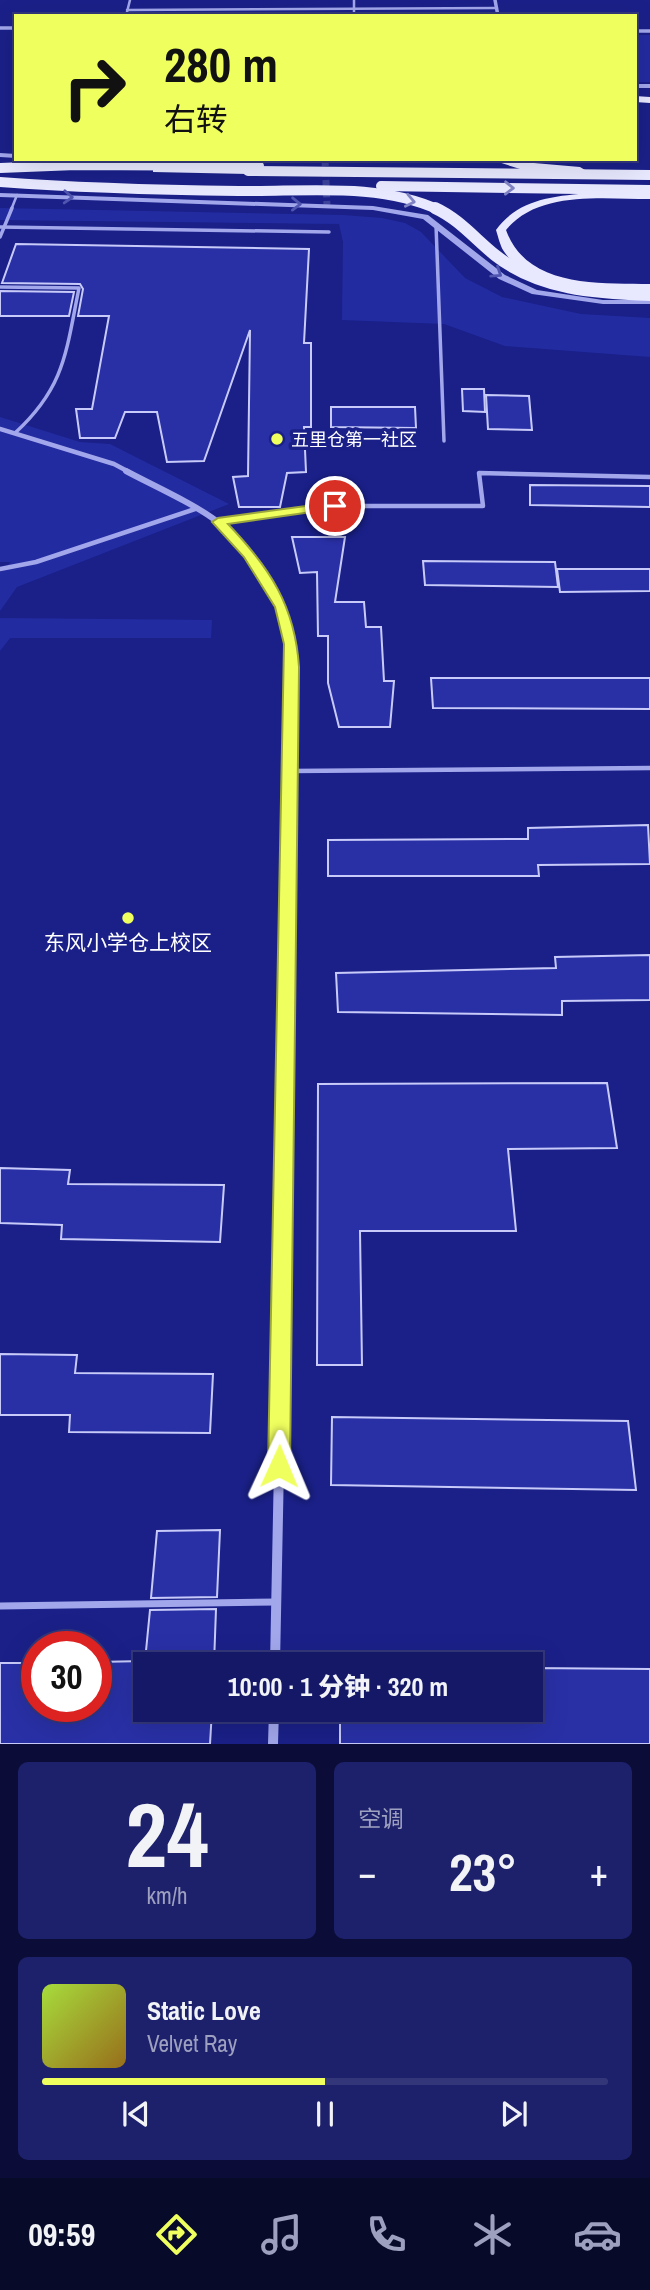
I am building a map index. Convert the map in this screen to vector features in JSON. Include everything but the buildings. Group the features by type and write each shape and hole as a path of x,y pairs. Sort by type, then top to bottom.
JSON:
{"main road":[{"path":"0,168 76,165 345,166 377,161"},
{"path":"501,161 520,166 650,174"},
{"path":"0,168 650,174"},
{"path":"0,182 650,190"},
{"path":"0,182 93,189 337,191 410,200 450,214 467,226 499,258 535,278 580,291 650,295"},
{"path":"650,195 542,202 512,213 501,230 503,243 511,255 526,266 547,275 590,285 650,287"}],"street":[{"path":"495,0 498,14"},
{"path":"0,195 361,207 425,218 502,277 535,292 603,302 650,303"},
{"path":"0,429 114,464 218,522 249,554 282,607 292,656 292,771 275,1652"},
{"path":"273,1744 274,1722"}],"lane":[{"path":"126,14 130,0"},
{"path":"354,0 355,14"},
{"path":"127,9 497,8"},
{"path":"0,237 17,195"},
{"path":"436,225 444,441"},
{"path":"2,227 329,232"},
{"path":"0,287 79,288 53,390 15,433"},
{"path":"218,522 335,506 483,506 479,472 650,477"},
{"path":"0,569 36,562 194,509"},
{"path":"292,771 650,768"},
{"path":"0,1605 277,1602"}],"shaded area":[{"path":"637,35 650,35 650,82 637,82"},
{"path":"0,208 343,215 405,223 421,232 465,278 502,297 581,314 650,318 650,357 505,346 444,324 342,320 343,242 339,224 0,220"},
{"path":"0,417 80,442 110,444 229,504 17,587 0,611 0,572 11,562 0,562"},
{"path":"0,618 212,620 211,638 10,638 0,651"}],"tunnel":[{"path":"325,161 327,205"}],"place":[{"name":"五里仓第一社区","path":"277,439"},
{"name":"东风小学仓上校区","path":"128,918"}],"route":[{"path":"279,1466 294,691 291,644 282,607 249,554 218,522 335,506"}]}
